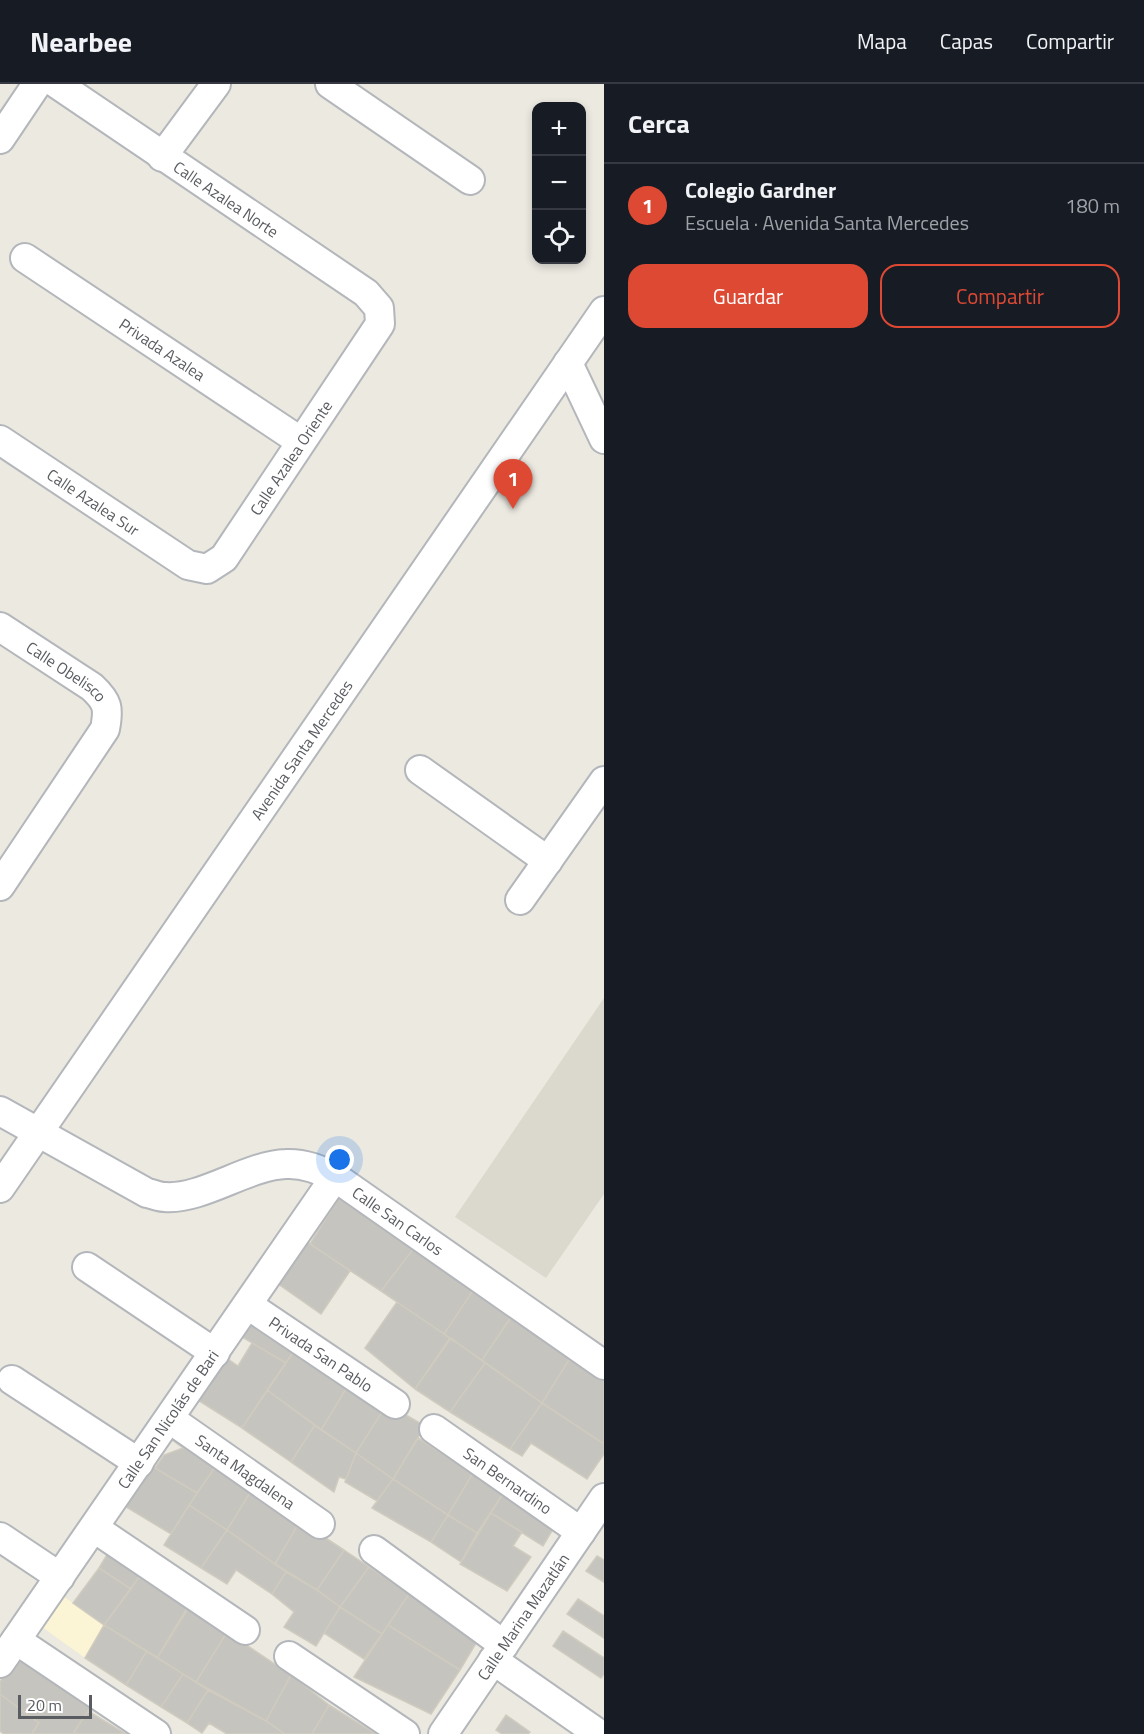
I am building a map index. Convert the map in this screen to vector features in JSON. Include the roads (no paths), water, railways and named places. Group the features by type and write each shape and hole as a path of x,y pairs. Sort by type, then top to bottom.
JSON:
{"street":[{"path":"0,139 37,84"},
{"name":"Calle Azalea Norte","path":"57,84 366,293 379,308 380,324"},
{"path":"162,156 216,84"},
{"path":"330,84 470,180"},
{"name":"Privada Azalea","path":"25,258 300,441"},
{"name":"Avenida Santa Mercedes","path":"0,1188 604,311"},
{"name":"Calle Azalea Oriente","path":"188,566 207,569 224,558 380,324"},
{"path":"568,363 604,439"},
{"name":"Calle Azalea Sur","path":"0,440 188,566"},
{"name":"Calle Obelisco","path":"0,886 105,729 108,713 104,698 92,687 1,631"},
{"path":"420,770 548,861"},
{"path":"520,900 604,781"},
{"name":"Calle San Carlos","path":"0,1111 147,1193 166,1197 184,1195 260,1169 285,1164 305,1165 335,1177 604,1365"},
{"name":"Calle San Nicolás de Bari","path":"0,1664 335,1177"},
{"path":"87,1267 215,1353"},
{"name":"Privada San Pablo","path":"248,1305 395,1404"},
{"path":"12,1380 139,1463"},
{"name":"Santa Magdalena","path":"170,1419 320,1524"},
{"name":"San Bernardino","path":"434,1429 581,1532"},
{"name":"Calle Marina Mazatlán","path":"443,1734 604,1498"},
{"path":"94,1528 245,1630"},
{"path":"0,1537 60,1577"},
{"path":"374,1550 599,1734"},
{"path":"16,1640 156,1734"},
{"path":"289,1656 405,1734"}],"place":[{"name":"Colegio Gardner","path":"513,509"}]}
